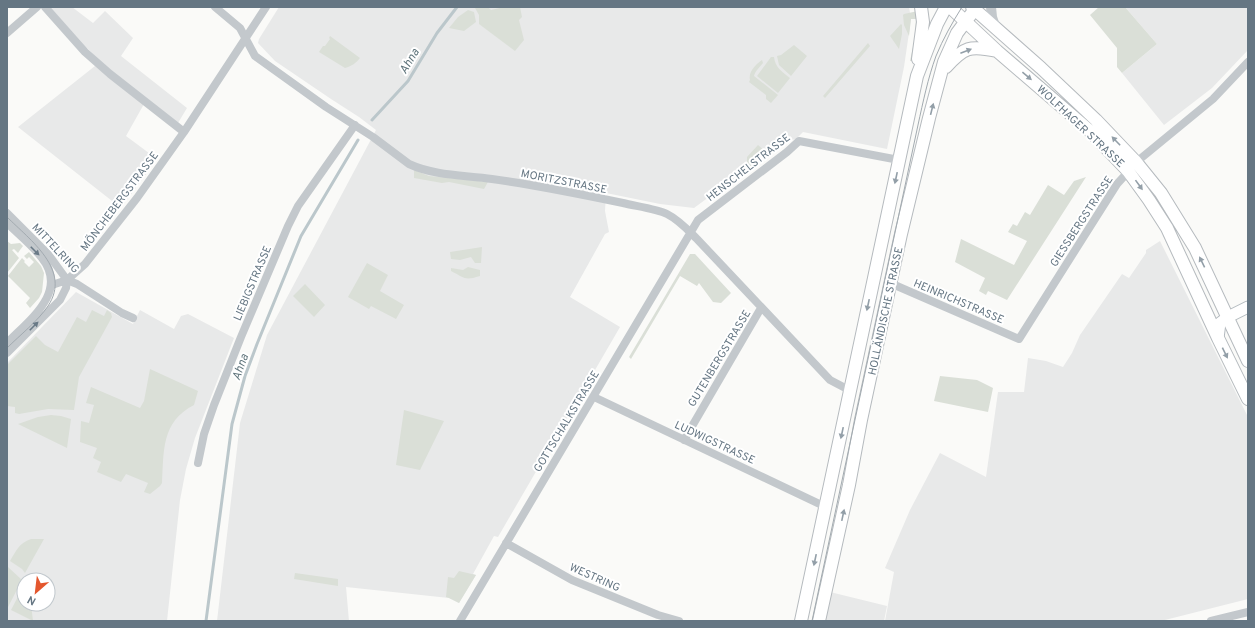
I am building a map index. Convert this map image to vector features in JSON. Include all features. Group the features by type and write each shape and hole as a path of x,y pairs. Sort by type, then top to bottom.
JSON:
{"main road":[{"path":"917,76 923,22 921,7"},
{"name":"HOLLÄNDISCHE STRASSE","path":"801,621 917,76 937,24 946,7"},
{"name":"WOLFHAGER STRASSE","path":"950,7 997,51 1132,166 1161,193 1196,248 1226,321 1248,361"},
{"name":"HOLLÄNDISCHE STRASSE","path":"819,621 849,485 890,283 941,71 957,33 975,8"},
{"name":"WOLFHAGER STRASSE","path":"975,8 996,29 1041,68 1090,114 1132,166 1149,200 1167,228 1248,399"},
{"path":"941,71 960,52 966,49 976,48 997,51"},
{"path":"1218,338 1226,321 1248,307"},
{"path":"1209,317 1226,321 1248,312"}],"street":[{"path":"7,33 37,7"},
{"path":"44,7 85,52 110,74 184,132"},
{"name":"MORITZSTRASSE","path":"215,7 240,28 255,56 409,164 436,173 492,179 601,199 666,213 676,219 830,380 851,391"},
{"name":"MÖNCHEBERGSTRASSE","path":"52,285 67,280 85,264 137,198 184,132 266,7"},
{"path":"991,7 992,17 996,29"},
{"name":"GIESSBERGSTRASSE","path":"1020,339 1117,184 1132,166 1167,135 1213,99 1248,62"},
{"name":"LIEBIGSTRASSE","path":"198,463 204,434 214,405 288,226 298,206 355,125"},
{"name":"HENSCHELSTRASSE","path":"690,233 698,220 787,152 799,141 899,160"},
{"name":"MITTELRING","path":"7,213 48,254 67,280 77,284 132,318"},
{"name":"MITTELRING","path":"7,223 42,258 50,273 52,285"},
{"name":"GOTTSCHALKSTRASSE","path":"460,621 690,233"},
{"name":"MÖNCHEBERGSTRASSE","path":"7,353 60,300 66,288 67,280"},
{"name":"HEINRICHSTRASSE","path":"890,283 1020,339"},
{"path":"7,343 48,299 52,285"},
{"name":"GUTENBERGSTRASSE","path":"684,440 761,308"},
{"name":"LUDWIGSTRASSE","path":"594,397 826,507"},
{"name":"WESTRING","path":"506,543 572,580 658,615 679,621"},
{"path":"1211,621 1248,612"}],"shaded area":[{"path":"50,7 72,7 93,23 105,11 133,38 121,56 187,108 178,123 111,71 86,47"},
{"path":"279,7 909,7 911,19 904,67 887,149 803,132 796,139 773,144 759,160 694,208 660,204 606,193 605,211 609,232 605,234 570,297 620,327 498,537 494,536 473,574 476,575 459,603 449,598 346,587 349,621 217,621 240,423 267,335 376,130 275,61 258,43"},
{"path":"488,7 491,10 504,7 520,7 522,17 519,20 524,40 515,51 479,24 479,15 475,8"},
{"path":"1099,7 1125,7 1157,44 1122,73 1117,67 1117,48 1090,15"},
{"path":"1125,7 1248,7 1248,50 1212,88 1164,125 1122,73 1157,44"},
{"path":"468,10 474,12 476,22 464,31 449,28 458,17"},
{"path":"918,11 915,46 912,61 910,61 915,38 916,19 911,19 909,36 904,25 903,15"},
{"path":"901,24 902,34 899,49 890,36"},
{"path":"330,36 360,58 354,64 345,68 319,52 330,39"},
{"path":"868,43 870,46 825,98 823,96"},
{"path":"794,45 807,56 791,76 779,65 777,56 781,55"},
{"path":"771,57 774,57 777,66 790,78 778,93 757,76"},
{"path":"762,60 763,63 756,71 754,76 778,95 771,103 766,99 766,95 749,82 751,71"},
{"path":"95,66 144,104 126,136 157,159 121,208 18,127"},
{"path":"758,145 766,152 759,160 747,169 747,157"},
{"path":"414,170 429,176 488,182 484,189 449,182 442,183 414,178"},
{"path":"1086,177 1007,300 988,291 986,295 979,291 985,278 955,262 961,239 1014,265 1027,241 1008,232 1013,224 1017,226 1025,212 1030,215 1048,185 1064,195 1074,181"},
{"path":"7,241 11,244 20,243 23,246 18,253 14,249 12,250 19,258 7,273"},
{"path":"1160,241 1248,417 1248,599 1161,621 885,621 894,572 885,568 910,510 940,453 986,477 998,392 1024,392 1028,358 1046,361 1063,367 1072,353 1080,335 1122,274 1129,278 1146,253 1146,250"},
{"path":"482,247 481,263 475,263 471,257 460,260 451,259 450,252"},
{"path":"29,252 41,266 44,273 42,292 30,308 26,303 30,298 8,276 22,258 29,267 34,262 29,257 27,259 24,256"},
{"path":"690,254 695,254 731,293 721,303 713,302 699,283 697,286 680,276 631,359 629,357"},
{"path":"367,263 388,275 380,291 404,305 396,319 371,306 369,309 348,297"},
{"path":"468,267 480,270 480,276 465,278 451,271 451,268 463,270"},
{"path":"305,284 325,305 314,317 293,296"},
{"path":"76,292 133,324 140,310 174,329 181,316 188,314 234,338 195,438 186,469 180,500 167,621 7,621 7,363"},
{"path":"92,310 104,316 107,310 111,313 112,317 79,377 74,410 48,409 19,414 15,413 15,407 7,406 7,365 36,336 45,345 58,352 77,317 86,322"},
{"path":"150,369 198,391 194,405 183,412 175,420 170,429 166,438 164,449 162,483 150,494 144,492 148,483 126,474 121,482 97,472 101,462 93,458 97,448 80,442 81,421 89,423 94,405 86,403 91,387 140,408 144,401"},
{"path":"940,376 977,380 993,388 988,412 934,401"},
{"path":"404,410 444,421 420,470 396,465"},
{"path":"51,415 71,419 67,448 18,424 38,417"},
{"path":"31,539 44,539 24,572 10,561 21,545"},
{"path":"8,567 16,574 16,592 7,609"},
{"path":"459,571 476,575 459,603 446,597 448,577 454,578"},
{"path":"295,573 338,579 338,586 294,579"},
{"path":"830,592 887,606 884,621 824,621"},
{"path":"16,600 16,612 32,612 33,621 11,610"}],"waterway":[{"name":"Ahna","path":"372,120 408,81 437,33 457,7"},
{"name":"Ahna","path":"206,621 232,424 245,376 301,236 358,140"}],"tram line":[{"path":"812,621 926,90 933,64 939,50 962,7"},
{"path":"7,217 45,257 52,268 55,280 54,293 44,312 7,348"}]}
